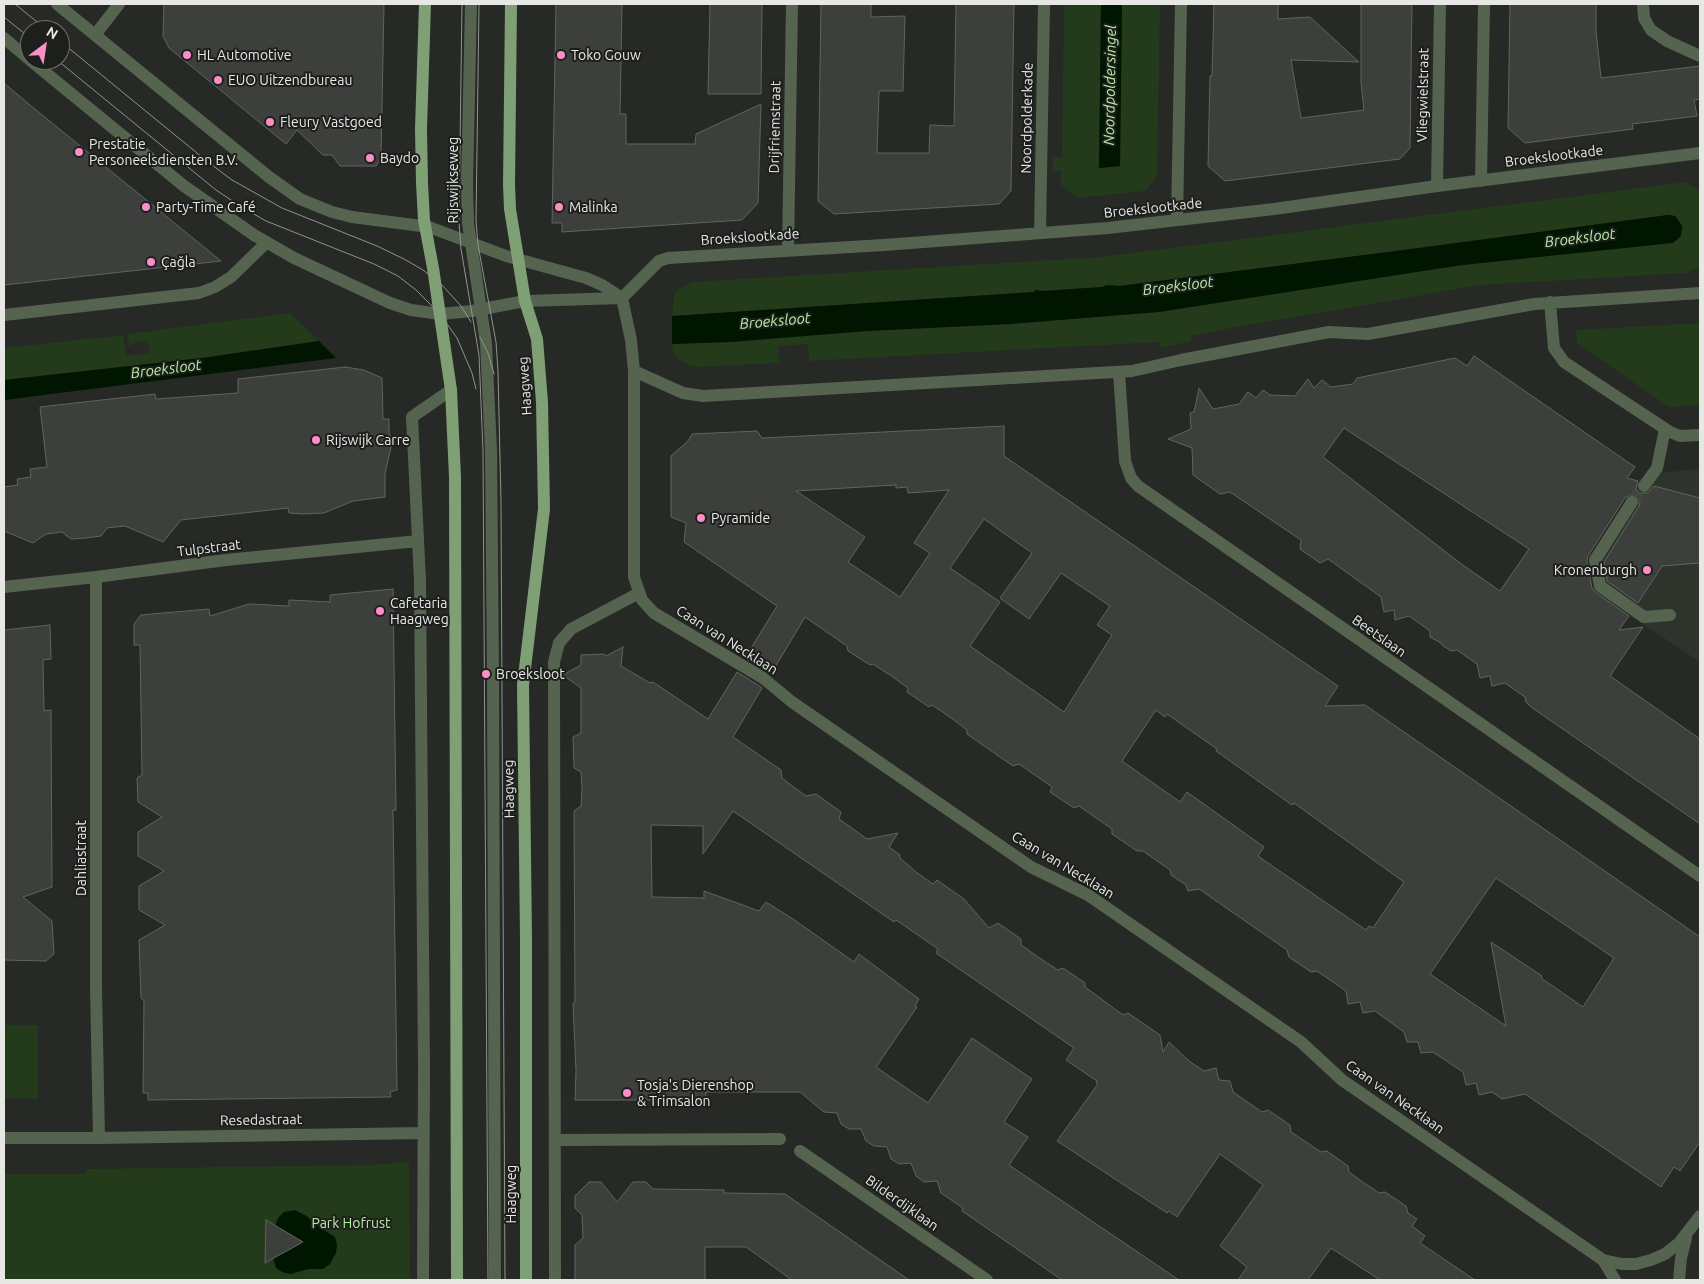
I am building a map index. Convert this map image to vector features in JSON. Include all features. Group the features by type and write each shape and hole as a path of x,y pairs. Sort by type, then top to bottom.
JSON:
{"main road":[{"name":"Rijswijkseweg","path":"425,4 421,150 425,226 440,314"},
{"path":"511,4 509,185 511,218 526,301"},
{"name":"Haagweg","path":"526,301 540,362 544,509 523,685 526,940 526,1280"},
{"path":"440,314 450,390 455,477 457,1280"}],"street":[{"path":"58,4 269,177 300,198 332,212 352,217 425,226 518,260 586,278 602,285 622,298 631,340 634,371 683,393 698,396 1119,372 1147,369 1182,360 1329,332 1368,334 1550,302 1700,293"},
{"path":"95,35 119,4"},
{"name":"Rijswijkseweg","path":"471,4 467,185 470,242 487,355"},
{"name":"Drijfriemstraat","path":"788,250 792,4"},
{"name":"Noordpolderkade","path":"1040,233 1044,4"},
{"path":"1177,220 1181,4"},
{"name":"Vliegwielstraat","path":"1437,186 1440,4"},
{"path":"1481,180 1484,4"},
{"path":"1643,4 1644,18 1651,30 1667,41 1700,56"},
{"path":"4,39 20,52"},
{"path":"42,70 184,186 231,220 266,243 294,258 390,303 411,310 440,314 526,301 622,298"},
{"name":"Broekslootkade","path":"622,298 655,264 665,259 1108,228 1274,209 1481,180 1700,153"},
{"path":"4,315 207,291 231,277 266,243"},
{"path":"1550,302 1552,342 1560,358 1665,429 1678,435 1700,435"},
{"name":"Haagweg","path":"487,355 491,450 493,664 495,1280"},
{"name":"Caan van Necklaan","path":"634,371 634,577 644,604 654,613 763,678 792,702 1031,867 1088,895 1305,1044 1342,1080 1603,1260"},
{"name":"Beetslaan","path":"1119,372 1125,461 1131,478 1138,486 1700,876"},
{"path":"423,1280 424,1133 420,591 412,417 450,390"},
{"path":"1644,486 1657,468 1665,429"},
{"path":"1632,502 1595,560 1600,586 1644,617 1670,615"},
{"name":"Tulpstraat","path":"4,587 226,560 418,541"},
{"name":"Dahliastraat","path":"96,577 96,987 99,1138"},
{"path":"555,1280 555,655 559,643 571,629 639,593"},
{"name":"Resedastraat","path":"4,1138 424,1133"},
{"path":"555,1140 780,1139"},
{"name":"Bilderdijklaan","path":"800,1151 987,1280"},
{"path":"1603,1260 1622,1264 1636,1264 1651,1260 1676,1246 1700,1216"},
{"path":"1679,1280 1682,1249 1689,1232"},
{"path":"1603,1260 1614,1280"}],"shaded area":[{"name":"Kronenburgh","path":"1700,469 1700,662 1592,590 1597,582 1590,557 1648,474"}],"green space":[{"path":"1064,4 1101,4 1099,168 1120,166 1122,4 1160,4 1157,176 1145,191 1078,198 1061,185 1061,171 1053,171 1053,157 1062,157"},
{"path":"1686,183 1700,191 1700,267 1686,273 1481,285 1231,328 1191,336 1191,341 1160,348 1159,342 809,361 808,344 778,346 779,363 697,367 690,366 675,356 672,344 1010,324 1159,312 1423,270 1678,240 1682,231 1679,220 1675,216 1668,215 1119,286 1107,285 1102,287 1034,292 672,316 674,296 679,289 692,282 1101,257"},
{"path":"290,313 319,341 202,358 4,380 4,348 123,335 126,356 150,353 148,341 132,343 132,346 129,346 128,334"},
{"path":"1700,323 1700,405 1669,407 1577,343 1576,330"},
{"path":"4,1025 38,1025 38,1099 4,1098"},
{"name":"Park Hofrust","path":"409,1162 410,1280 4,1280 4,1174 86,1174 87,1169 367,1165"}],"water":[{"name":"Noordpoldersingel","path":"1101,4 1122,4 1120,166 1099,168"},
{"path":"1668,215 1675,216 1682,226 1681,236 1673,243 1462,265 1159,312 1010,324 672,344 672,316 1034,292 1035,290 1102,287 1107,285 1119,286"},
{"path":"319,341 336,358 4,400 4,380 202,358"},
{"path":"295,1210 335,1237 336,1253 330,1264 323,1269 309,1269 290,1274 276,1268 272,1255 279,1255 291,1249 291,1235 280,1228 274,1229 278,1218 284,1212"}],"building":[{"path":"164,4 384,4 381,158 376,166 340,166 332,155 323,155 297,130 286,144 169,48 163,36"},
{"path":"556,4 622,4 620,114 626,114 626,144 695,144 696,134 761,104 758,203 742,220 562,232 562,223 552,223"},
{"path":"710,4 762,4 761,94 708,94"},
{"path":"821,4 871,4 871,17 905,16 903,91 879,91 877,153 929,153 930,125 954,126 956,4 1014,4 1011,191 999,204 834,214 818,201"},
{"path":"1214,4 1278,4 1278,19 1310,17 1359,62 1291,60 1301,118 1364,110 1361,83 1361,4 1412,4 1410,148 1400,159 1225,181 1208,166"},
{"path":"1510,4 1596,4 1596,31 1601,78 1700,66 1700,99 1694,100 1697,116 1632,124 1633,129 1525,143 1508,128"},
{"path":"4,83 30,105 221,261 4,285"},
{"path":"1474,356 1635,467 1627,478 1638,481 1636,489 1640,493 1648,493 1654,486 1700,498 1700,563 1662,566 1638,603 1607,581 1604,562 1639,506 1640,502 1637,495 1632,494 1625,498 1588,556 1587,561 1592,588 1595,592 1629,616 1619,630 1643,627 1610,676 1700,739 1700,824 1531,707 1526,702 1525,697 1505,683 1492,686 1490,676 1480,678 1477,664 1457,650 1451,651 1430,637 1430,631 1409,616 1395,620 1394,610 1384,612 1381,597 1328,559 1320,563 1300,549 1301,540 1230,492 1220,494 1193,475 1192,448 1168,439 1191,429 1190,413 1194,412 1199,388 1213,409 1239,404 1248,392 1256,398 1263,390 1270,395 1295,396 1308,379 1314,388 1322,380 1331,387 1353,384 1357,378 1455,358 1467,366","holes":["1344,428 1529,549 1500,591 1460,563 1323,457"]},
{"path":"345,367 364,370 382,378 383,419 389,419 389,434 393,438 385,474 385,497 353,501 324,513 289,513 288,508 181,520 163,542 125,526 107,528 101,536 86,538 71,539 62,532 46,534 33,543 4,531 4,487 18,485 17,479 31,477 30,469 47,467 40,407 155,394 156,399 238,393 238,379"},
{"path":"1004,426 1004,456 1338,686 1325,706 1365,705 1700,937 1700,1142 1680,1171 1674,1167 1661,1187 1525,1094 1502,1099 1492,1092 1479,1095 1476,1083 1466,1085 1463,1072 1433,1052 1421,1053 1418,1042 1407,1042 1404,1032 1375,1011 1363,1013 1360,1002 1348,1004 1346,991 1317,971 1311,972 1289,957 1287,950 1199,889 1188,891 1186,885 1171,875 1170,870 1143,851 1137,851 1112,834 1112,829 1079,806 1074,808 1050,792 1052,787 1019,764 1013,766 967,734 967,730 950,717 932,705 929,707 907,692 908,688 873,664 870,665 848,651 847,646 805,617 771,674 745,658 777,606 684,542 686,523 671,517 671,456 688,441 692,434 757,431 762,438","holes":["896,485 896,488 907,487 908,493 949,490 914,543 930,553 900,597 848,562 865,537 796,491","984,519 1032,553 1000,598 1029,619 1061,573 1110,606 1097,625 1112,635 1064,712 970,646 1000,602 950,568","1156,710 1165,717 1167,714 1292,805 1294,803 1404,882 1373,928 1369,926 1366,930 1258,856 1264,847 1187,792 1180,802 1122,761","1496,878 1614,958 1583,1007 1541,978 1542,976 1491,942 1506,1026 1430,974"]},
{"path":"393,589 396,810 393,810 397,1090 390,1092 391,1097 148,1100 148,1093 143,1093 144,1001 141,998 139,940 165,925 139,910 139,886 164,871 138,856 138,832 162,817 138,802 137,778 142,775 140,645 134,645 134,624 141,615 209,609 210,616 249,604 289,606 289,600 330,602 330,595"},
{"path":"50,625 51,659 43,660 44,711 51,710 52,887 23,897 52,921 54,954 46,961 4,960 4,630"},
{"path":"623,647 621,666 650,683 653,682 708,719 737,672 758,685 762,688 733,737 781,770 782,778 806,796 816,794 841,812 839,819 867,839 898,833 889,847 900,855 900,858 916,872 933,884 937,880 964,899 989,928 998,923 1021,939 1021,945 1041,959 1058,970 1063,968 1085,983 1085,987 1123,1015 1128,1013 1160,1035 1163,1052 1169,1042 1189,1061 1204,1071 1216,1068 1219,1080 1230,1081 1233,1092 1262,1112 1268,1110 1290,1125 1291,1132 1321,1152 1327,1151 1348,1166 1349,1172 1364,1183 1379,1193 1385,1192 1406,1206 1408,1213 1417,1219 1412,1226 1425,1236 1420,1243 1475,1280 1380,1280 1331,1248 1308,1280 1238,1280 1247,1267 1220,1246 1263,1185 1220,1154 1177,1217 1169,1211 1167,1213 1057,1141 1098,1084 1096,1083 1097,1081 1066,1060 1074,1048 936,953 938,949 918,935 896,920 894,922 733,811 703,854 703,826 651,825 652,897 704,898 704,891 759,911 766,902 854,962 859,954 919,999 915,1006 917,1007 876,1067 928,1103 972,1038 1032,1079 1004,1122 1028,1137 1009,1165 1179,1280 1062,1280 962,1211 963,1208 941,1193 937,1181 924,1182 916,1176 911,1163 899,1164 891,1159 887,1147 874,1146 866,1141 861,1129 849,1129 841,1124 837,1113 824,1112 800,1092 706,1092 706,1107 683,1100 575,1100 576,1071 573,1004 575,1001 574,811 581,806 582,789 581,772 574,768 573,737 581,733 581,688 563,675 581,665 581,655 604,654 606,656"},
{"path":"589,1182 601,1182 617,1202 633,1182 646,1182 653,1189 724,1190 724,1193 785,1194 909,1280 792,1280 746,1247 705,1247 705,1280 575,1280 575,1245 583,1238 582,1215 575,1208 575,1196"},
{"path":"266,1220 303,1242 265,1263"}],"tunnel":[{"path":"1632,502 1644,486"}],"tram line":[{"path":"15,4 35,20"},
{"path":"462,4 459,222 461,249 479,355 483,451 488,1280"},
{"path":"479,4 476,220 478,245 496,342 501,502 505,1280"},
{"path":"4,17 20,30"},
{"path":"70,49 232,180 282,208 377,246 423,270 442,285 461,306 471,322"},
{"path":"69,70 216,190 240,206 266,221 374,264 398,276 416,290 440,314 457,338 472,373 476,389"},
{"path":"480,337 488,353 494,374"}],"place":[{"name":"HL Automotive","path":"187,55"},
{"name":"Toko Gouw","path":"561,55"},
{"name":"EUO Uitzendbureau","path":"218,80"},
{"name":"Fleury Vastgoed","path":"270,122"},
{"name":"Prestatie Personeelsdiensten B.V.","path":"79,152"},
{"name":"Baydo","path":"370,158"},
{"name":"Party-Time Café","path":"146,207"},
{"name":"Malinka","path":"559,207"},
{"name":"Çağla","path":"151,262"},
{"name":"Rijswijk Carre","path":"316,440"},
{"name":"Pyramide","path":"701,518"},
{"name":"Kronenburgh","path":"1647,570"},
{"name":"Cafetaria Haagweg","path":"380,611"},
{"name":"Broeksloot","path":"486,674"},
{"name":"Tosja's Dierenshop & Trimsalon","path":"627,1093"}]}
